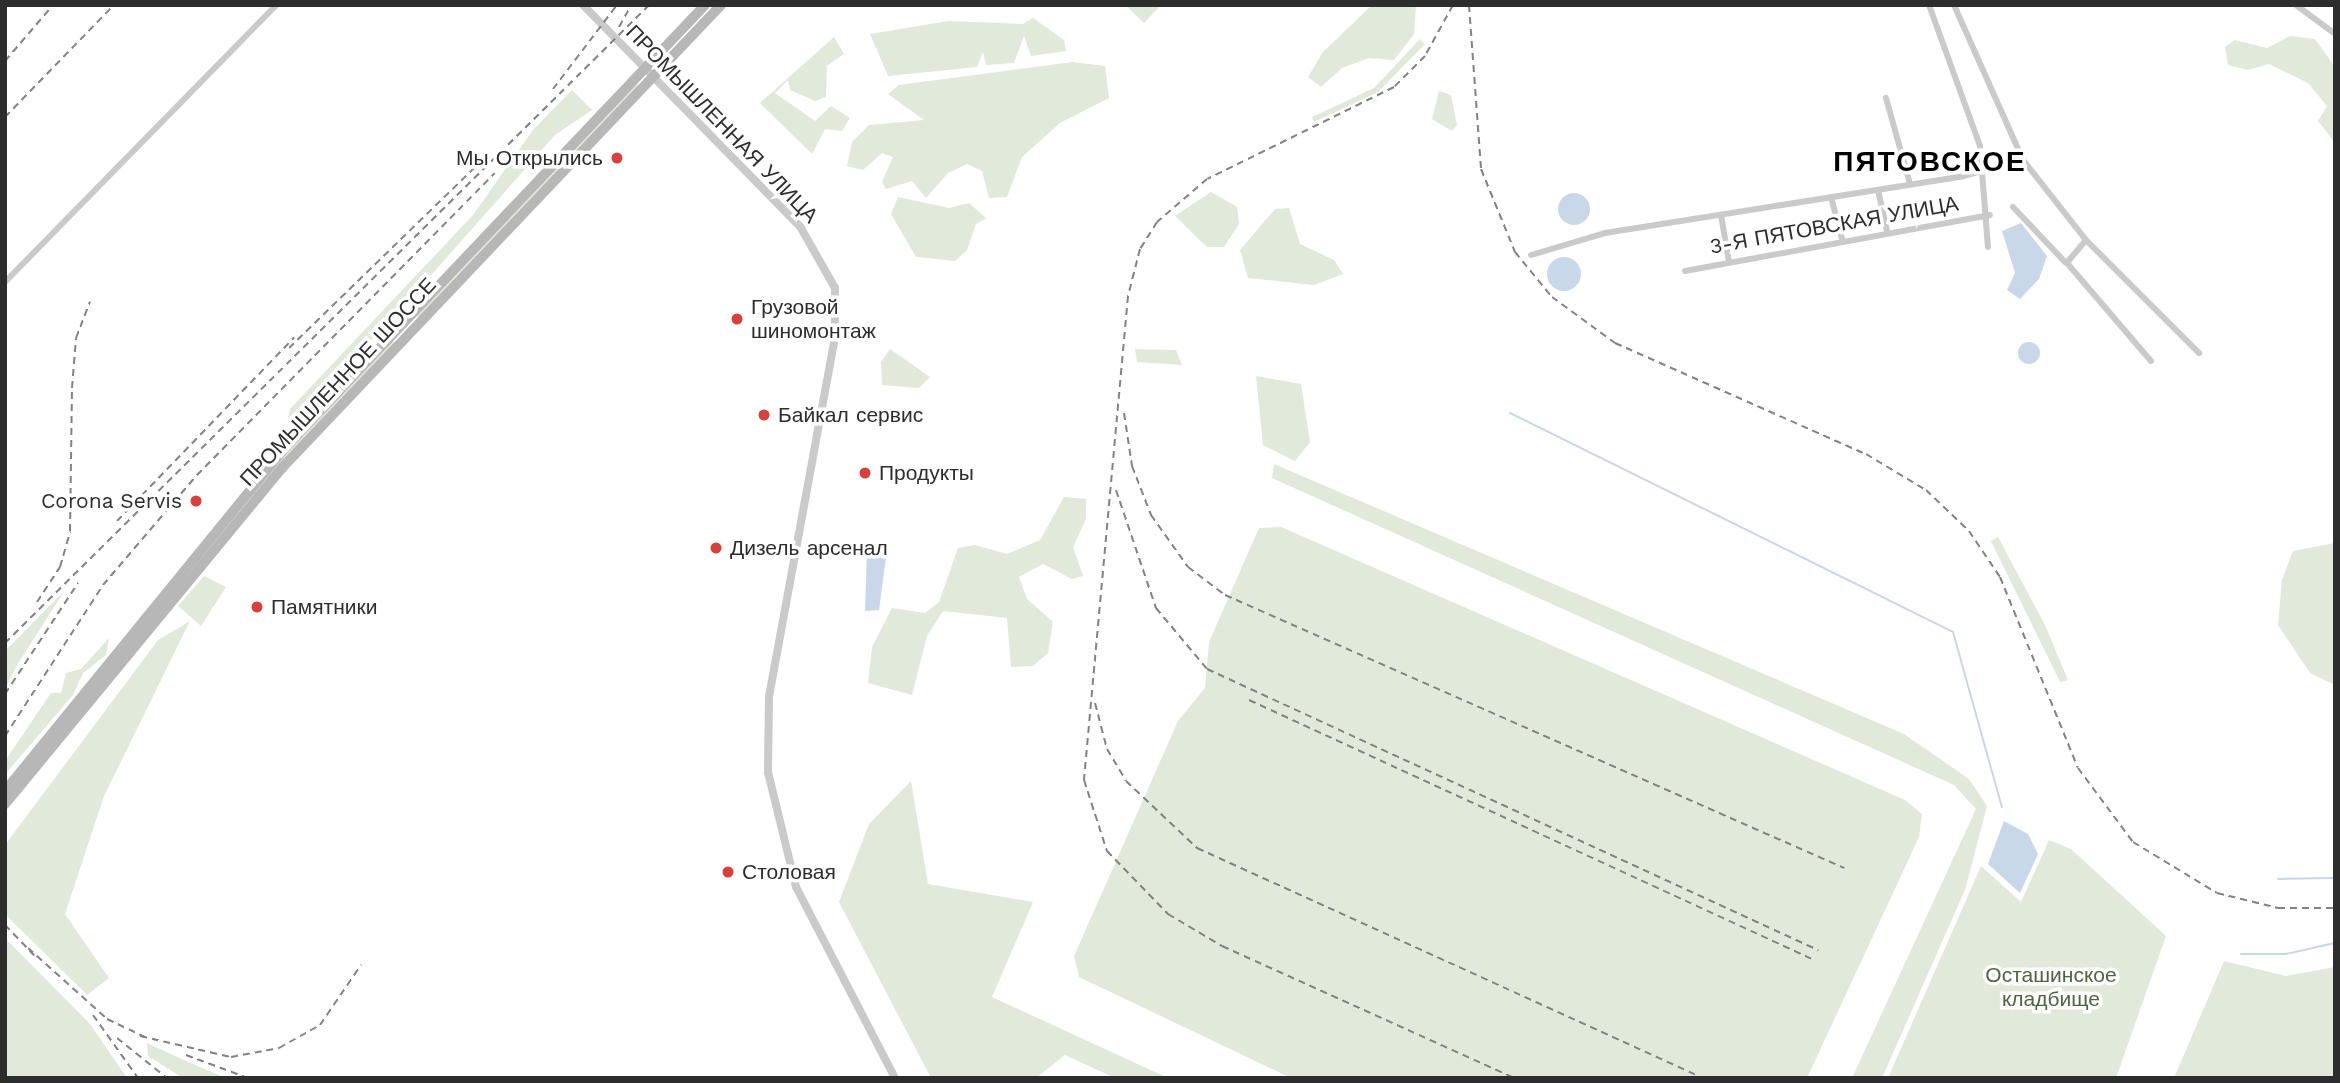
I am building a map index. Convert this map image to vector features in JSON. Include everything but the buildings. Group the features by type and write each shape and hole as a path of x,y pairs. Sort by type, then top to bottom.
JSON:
{"main road":[{"name":"ПРОМЫШЛЕННОЕ ШОССЕ","path":"5,804 203,563 648,72 705,5"},
{"name":"ПРОМЫШЛЕННОЕ ШОССЕ","path":"5,791 194,556 404,321 648,72 721,5"},
{"path":"404,321 413,329"},
{"path":"194,556 203,563"}],"street":[{"path":"5,282 276,5"},
{"name":"ПРОМЫШЛЕННАЯ УЛИЦА","path":"583,5 801,228 835,288 833,350 769,697 768,772 796,887 895,1078"},
{"path":"1929,5 1984,167 1990,215 1988,247"},
{"path":"1954,5 2023,160 2086,240 2199,353"},
{"path":"2296,5 2335,34"},
{"path":"1886,98 1910,184"},
{"path":"1531,254 1605,233 1878,190 2023,160"},
{"path":"1878,190 1887,231"},
{"path":"1831,197 1842,239"},
{"path":"2013,207 2067,263 2151,361"},
{"path":"1721,215 1729,262"},
{"name":"3-Я ПЯТОВСКАЯ УЛИЦА","path":"1685,271 1842,239 1990,215"},
{"path":"2067,263 2086,240"}],"green space":[{"path":"1125,5 1161,5 1144,23"},
{"path":"1372,5 1416,5 1414,34 1394,60 1369,58 1342,68 1321,87 1308,77 1323,52"},
{"path":"1033,18 1064,40 1066,51 1031,56 1024,36 1014,63 986,65 983,52 977,67 888,76 870,34 948,21 1023,24"},
{"path":"2290,36 2315,39 2335,67 2335,143 2318,121 2327,106 2308,83 2269,64 2248,70 2228,65 2225,47 2235,40 2267,48"},
{"path":"834,37 844,54 827,66 826,97 815,101 790,90 788,80 775,93 815,121 831,106 850,118 842,131 825,129 812,154 760,103"},
{"path":"1420,39 1425,44 1378,92 1314,122 1312,117 1374,88"},
{"path":"1073,62 1105,66 1109,98 1060,123 1022,157 1007,197 989,198 982,171 967,164 948,173 926,198 912,181 886,189 882,182 893,157 882,153 863,170 847,166 852,142 869,125 924,120 888,94 899,85"},
{"path":"637,82 638,87 419,318 416,314"},
{"path":"572,90 592,110 555,135 388,324 288,419 290,409 473,215 533,130"},
{"path":"1439,91 1451,95 1457,125 1452,131 1432,119"},
{"path":"1211,192 1237,207 1239,224 1224,247 1207,247 1175,216"},
{"path":"898,197 949,208 969,203 986,218 976,224 967,250 955,261 916,257 891,214"},
{"path":"1289,208 1300,244 1334,260 1343,274 1314,285 1248,278 1240,250 1275,209"},
{"path":"391,340 395,343 207,545 279,459"},
{"path":"890,349 930,377 919,388 882,385 881,362"},
{"path":"1135,349 1176,350 1182,365 1137,362"},
{"path":"1256,376 1301,384 1310,442 1295,461 1263,445"},
{"path":"1274,464 1904,734 1969,779 1987,806 1965,890 1882,1078 1852,1078 1976,809 1954,785 1272,478"},
{"path":"1064,497 1086,499 1086,519 1073,547 1083,576 1072,579 1043,564 1019,577 1027,599 1053,622 1048,653 1033,666 1011,667 1007,618 943,611 927,636 912,695 868,683 872,647 892,608 925,613 939,602 958,548 975,545 1007,554 1040,540"},
{"path":"1281,527 1905,800 1922,814 1919,837 1807,1078 1291,1078 1079,977 1074,956 1178,721 1205,688 1209,642 1259,528"},
{"path":"1998,537 2045,625 2068,680 2060,682 1991,541"},
{"path":"2335,543 2335,685 2310,673 2278,625 2282,580 2293,551"},
{"path":"204,576 226,587 201,626 178,606"},
{"path":"65,590 17,665 5,689 5,651"},
{"path":"190,621 104,796 65,914 109,978 87,995 5,914 5,845 158,640"},
{"path":"109,638 106,655 83,673 73,695 7,772 5,761 51,693 61,693 66,673 81,669"},
{"path":"911,781 928,884 1033,902 992,997 1168,1078 1115,1078 1065,1055 1036,1078 931,1078 839,902 869,824"},
{"name":"Осташинское кладбище","path":"2049,840 2071,849 2166,936 2116,1078 1888,1078 1981,866 2021,902"},
{"path":"5,938 90,1024 127,1078 5,1078"},
{"path":"2224,961 2286,976 2335,967 2335,1078 2174,1078"},
{"path":"147,1043 225,1078 183,1078 148,1056"}],"water":[{"path":"1574,193 1585,198 1590,209 1585,220 1574,225 1563,220 1558,209 1563,198"},
{"path":"2021,223 2047,256 2039,279 2020,299 2007,290 2015,273 2002,231"},
{"path":"1564,257 1576,262 1581,274 1576,286 1564,291 1552,286 1547,274 1552,262"},
{"path":"2029,342 2037,345 2040,353 2037,361 2029,364 2021,361 2018,353 2021,345"},
{"path":"888,542 879,610 865,611 867,551"},
{"path":"2004,821 2028,834 2038,854 2020,893 1988,864"}],"waterway":[{"path":"1510,413 1953,632 2002,807"},
{"path":"2278,879 2335,878"},
{"path":"2241,954 2286,954 2335,943"}],"railway":[{"path":"5,61 53,5"},
{"path":"5,117 114,5"},
{"path":"553,89 617,5"},
{"path":"619,27 631,5"},
{"path":"5,643 649,5"},
{"path":"1453,5 1425,56 1394,87 1207,179 1157,222 1140,249 1128,296 1084,780 1107,851 1168,914 1222,946 1515,1078"},
{"path":"1469,5 1481,169 1515,252 1552,297 1615,343 1866,454 1926,490 1969,531 2000,577 2078,768 2133,842 2217,893 2278,908 2335,908"},
{"path":"289,348 477,165"},
{"path":"5,736 103,585 197,475 495,173"},
{"path":"37,602 60,567 70,531 72,388 76,338 90,302"},
{"path":"117,521 294,338"},
{"path":"1124,413 1132,466 1151,515 1188,567 1225,595 1844,868"},
{"path":"1116,490 1156,608 1207,669 1818,950"},
{"path":"5,694 78,583"},
{"path":"1249,700 1812,959"},
{"path":"1095,703 1107,749 1126,781 1197,848 1703,1078"},
{"path":"5,925 34,955"},
{"path":"28,948 107,1019 147,1038"},
{"path":"140,1036 231,1057 279,1048 320,1025 361,965"},
{"path":"93,1015 138,1078"},
{"path":"117,1038 167,1078"},
{"path":"186,1055 248,1078"}],"place":[{"name":"Мы Открылись","path":"617,158"},
{"name":"Грузовой шиномонтаж","path":"737,319"},
{"name":"Байкал сервис","path":"764,415"},
{"name":"Продукты","path":"865,473"},
{"name":"Corona Servis","path":"196,501"},
{"name":"Дизель арсенал","path":"716,548"},
{"name":"Памятники","path":"257,607"},
{"name":"Столовая","path":"728,872"}],"district":[{"name":"ПЯТОВСКОЕ","path":"1930,162"}]}
